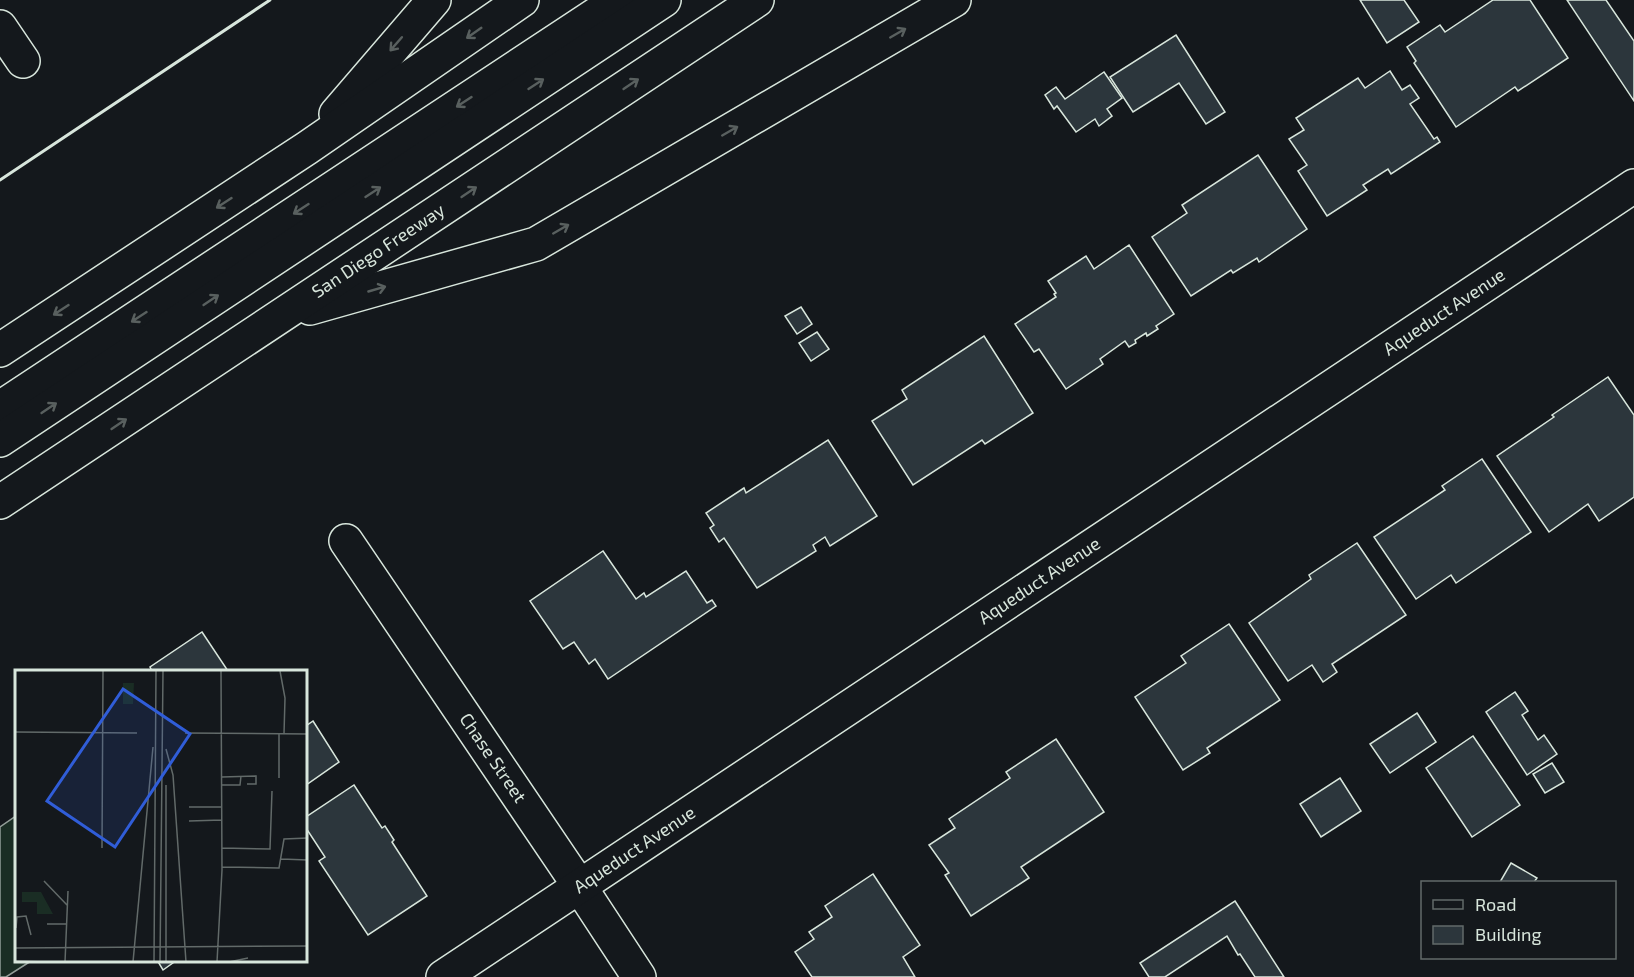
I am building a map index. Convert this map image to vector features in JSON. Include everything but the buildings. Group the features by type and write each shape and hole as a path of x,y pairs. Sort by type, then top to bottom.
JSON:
{"main road":[{"path":"308,147 434,0"},
{"path":"0,350 308,147 522,0"},
{"path":"0,408 618,0"},
{"path":"0,440 664,0"},
{"name":"San Diego Freeway","path":"0,502 758,0"},
{"path":"280,317 536,244 954,0"},
{"path":"0,27 22,61"},
{"name":"Aqueduct Avenue","path":"442,977 1634,186"},
{"name":"Chase Street","path":"346,541 639,977"}],"green space":[{"path":"15,817 15,962 29,962 6,977 0,977 0,827"}],"wall":[{"path":"0,180 270,0"}]}
